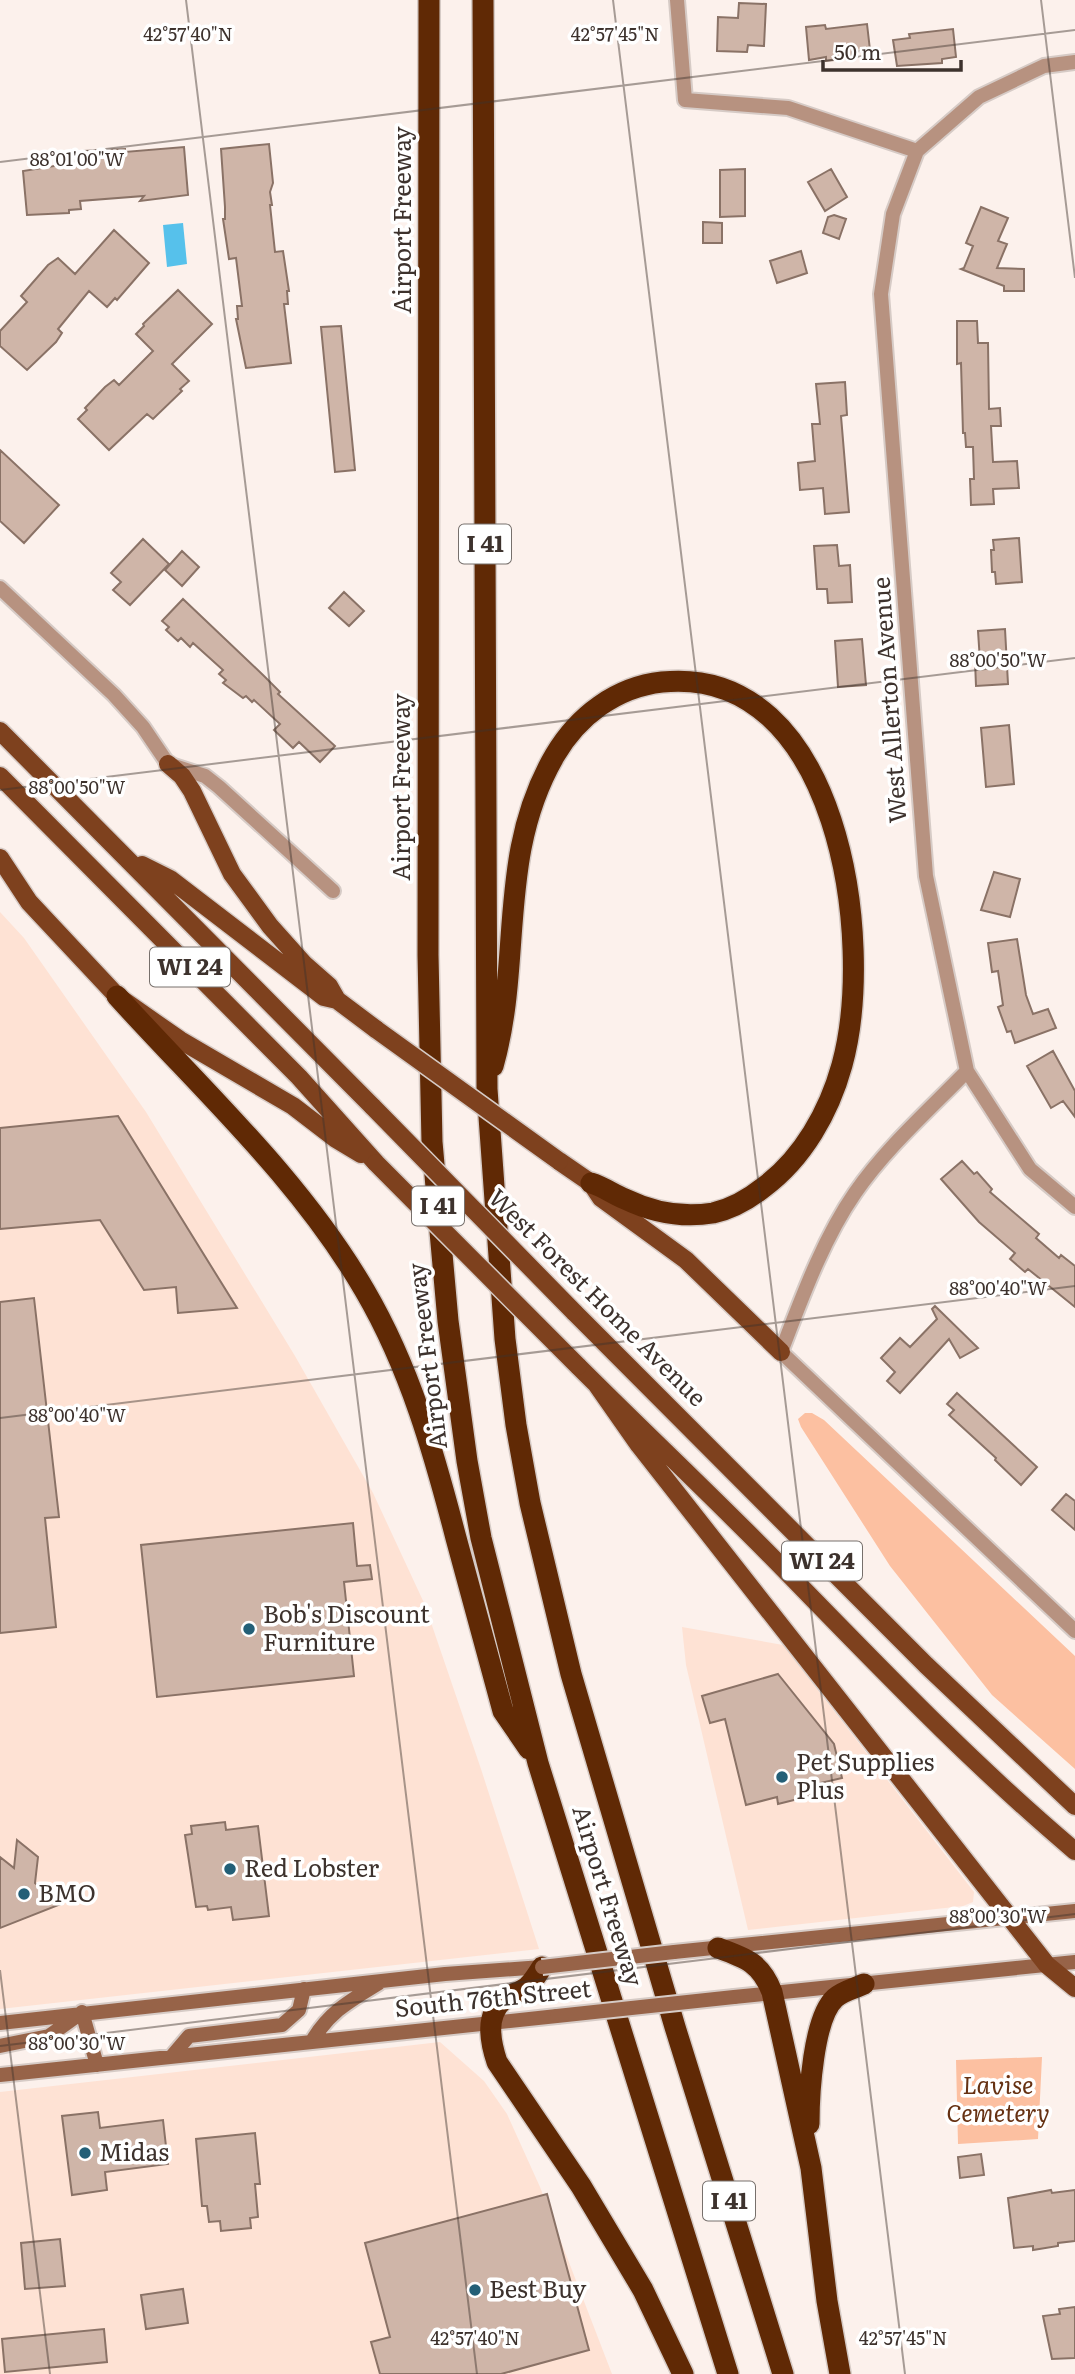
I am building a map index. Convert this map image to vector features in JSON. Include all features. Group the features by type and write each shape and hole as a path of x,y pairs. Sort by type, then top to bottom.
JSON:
{"highway":[{"name":"Airport Freeway","path":"429,0 428,955 432,1142 448,1321 467,1461 492,1591 538,1763 728,2374"},
{"name":"Airport Freeway","path":"484,0 487,1089 505,1339 530,1503 571,1674 675,2027 783,2374"},
{"path":"487,1089 503,1033 514,890 522,837 535,798 556,753 571,732 602,703 639,685 675,681 711,685 759,708 774,721 797,750 814,779 827,809 845,868 851,910 853,979 849,1033 831,1097 807,1142 778,1177 756,1193 727,1208 696,1214 664,1212 644,1207 591,1183"},
{"path":"117,996 248,1135 286,1180 326,1230 365,1291 391,1340 423,1422 503,1712 538,1763"},
{"path":"718,1948 742,1956 756,1965 767,1979 811,2168"},
{"path":"542,1967 527,1988 505,1999 496,2008 490,2025 497,2062 581,2186 643,2290 683,2374"},
{"path":"841,2374 827,2301 811,2168 809,2105 818,2028 834,1998 864,1984"}],"main road":[{"name":"West Forest Home Avenue","path":"0,731 926,1665 1075,1806"},
{"path":"168,764 182,776 192,791 232,874 270,926 304,964 329,986 337,1000 591,1183 601,1198 685,1260 780,1352"},
{"name":"WI 24","path":"0,776 299,1077 376,1163 761,1546 908,1698 1075,1851"},
{"path":"127,857 170,879 324,997 337,1000"},
{"path":"0,858 29,902"},
{"path":"0,874 117,996 180,1040 293,1106 336,1139 376,1163"},
{"path":"597,1385 639,1445 1047,1965 1075,1988"},
{"name":"South 76th Street","path":"0,2022 1075,1911"},
{"name":"South 76th Street","path":"0,2075 1075,1962"},
{"path":"312,2041 339,2007 384,1981"},
{"path":"172,2056 189,2036 282,2025 299,2010 304,1989"},
{"path":"0,2046 49,2036 82,2012 97,2065"}],"street":[{"path":"677,0 685,100 788,107 917,151 979,97 1044,66 1075,62"},
{"name":"West Allerton Avenue","path":"917,151 893,214 881,294 926,876 967,1071 1030,1169 1075,1207"},
{"path":"0,588 114,695 143,727 168,764 205,776 333,891"},
{"path":"967,1071 897,1143 855,1193 815,1266 780,1352 1075,1631"}],"shaded area":[{"path":"0,912 24,938 146,1112 295,1356 373,1493 425,1605 539,1949 0,2009"},
{"path":"682,1627 783,1645 974,1892 973,1902 963,1906 748,1930 686,1665"},
{"path":"440,2042 484,2081 507,2114 540,2187 612,2374 0,2374 0,2092"}],"green space":[{"path":"805,1413 812,1413 824,1420 1075,1656 1075,1769 992,1695 890,1566 801,1427 798,1419"},
{"name":"Lavise Cemetery","path":"1042,2057 1038,2139 958,2144 956,2060"}],"water":[{"path":"183,223 187,264 167,267 163,225"}],"building":[{"path":"739,3 766,4 764,46 748,45 747,52 717,51 718,17 738,18"},
{"path":"867,24 870,50 852,52 852,58 826,61 826,57 809,60 806,27 825,25 826,29"},
{"path":"953,29 956,57 942,59 942,63 897,66 893,40 910,38 909,34"},
{"path":"269,144 273,183 270,205 275,252 283,251 289,291 288,304 284,304 291,363 246,368 236,319 237,306 242,306 236,258 229,259 223,219 225,207 221,149"},
{"path":"184,147 188,195 140,201 144,196 80,201 81,209 69,210 69,213 27,215 23,171 73,163 72,155 85,154 84,151 125,149 125,152"},
{"path":"745,169 745,216 720,217 720,170"},
{"path":"831,169 847,197 825,211 808,182"},
{"path":"981,207 1008,218 998,241 1007,244 997,268 1024,269 1024,291 1004,291 1004,286 961,269 964,268 973,246 966,243"},
{"path":"834,215 846,219 839,239 823,233 828,217"},
{"path":"703,222 722,223 722,243 703,243"},
{"path":"114,230 149,263 117,300 115,298 107,307 89,291 58,329 62,333 56,342 27,370 0,346 0,331 27,302 21,296 48,265 58,258 75,274"},
{"path":"801,251 807,273 777,283 770,261"},
{"path":"178,290 212,324 172,364 189,381 153,419 147,414 109,450 78,419 105,387 114,380 119,385 153,351 136,334"},
{"path":"957,321 977,321 978,343 988,343 989,409 1000,408 1001,426 991,426 993,462 1017,461 1019,488 993,489 994,504 971,505 970,479 974,479 973,447 966,447 963,433 961,363 957,364"},
{"path":"341,326 355,470 335,472 321,327"},
{"path":"845,382 847,415 841,416 849,512 825,514 823,488 800,490 798,463 815,461 812,424 820,424 816,384"},
{"path":"0,450 59,505 24,543 0,521"},
{"path":"1019,538 1022,582 996,584 995,572 992,572 993,540"},
{"path":"143,539 169,564 130,605 113,590 121,582 111,573"},
{"path":"837,545 839,566 850,565 852,602 828,603 827,589 817,589 814,546"},
{"path":"182,551 199,567 182,586 165,570"},
{"path":"344,592 364,611 349,626 329,608"},
{"path":"183,599 280,692 278,694 335,746 320,762 299,742 293,748 274,730 280,724 254,700 252,702 246,696 243,698 223,683 226,680 219,674 223,670 193,643 190,647 181,638 178,641 166,630 169,627 162,621"},
{"path":"1005,629 1008,684 976,686 975,661 980,661 978,631"},
{"path":"862,639 866,685 838,687 835,641"},
{"path":"1009,725 1014,784 986,787 981,728"},
{"path":"994,872 1020,879 1010,917 981,910"},
{"path":"1017,939 1026,995 1033,1014 1048,1009 1056,1028 1015,1043 1011,1031 1007,1032 998,1007 1003,1005 998,971 992,972 988,943"},
{"path":"1053,1051 1075,1091 1075,1117 1063,1101 1051,1108 1027,1066"},
{"path":"118,1116 237,1308 178,1313 176,1287 144,1290 100,1220 0,1229 0,1128"},
{"path":"962,1161 974,1174 977,1172 992,1189 990,1192 1039,1234 1036,1238 1059,1258 1061,1255 1075,1266 1075,1307 1028,1269 1025,1272 1010,1259 1015,1253 979,1222 941,1179"},
{"path":"34,1298 59,1517 45,1518 56,1627 0,1633 0,1302"},
{"path":"935,1306 978,1348 960,1358 949,1339 900,1393 887,1381 895,1372 881,1358 900,1338 910,1347 937,1319 932,1309"},
{"path":"957,1393 1037,1467 1021,1485 949,1415 954,1410 947,1404"},
{"path":"1066,1494 1075,1501 1075,1530 1052,1510"},
{"name":"Bob's Discount Furniture","path":"353,1523 357,1566 370,1565 372,1579 344,1582 354,1676 157,1697 141,1545"},
{"path":"778,1674 834,1744 842,1778 812,1785 814,1795 778,1804 777,1797 746,1805 725,1719 710,1723 702,1696"},
{"name":"Red Lobster","path":"225,1822 226,1830 258,1826 269,1916 233,1920 231,1907 208,1910 207,1906 196,1907 185,1835 192,1834 191,1826"},
{"name":"BMO","path":"17,1840 38,1857 35,1883 61,1904 0,1928 0,1857 14,1868"},
{"path":"98,2112 100,2128 163,2120 168,2164 105,2172 107,2190 72,2195 62,2116"},
{"path":"255,2133 260,2184 255,2184 258,2217 250,2218 251,2228 221,2231 220,2221 209,2222 207,2206 202,2206 196,2139"},
{"path":"981,2154 984,2175 960,2178 958,2157"},
{"path":"1051,2190 1052,2193 1075,2190 1075,2241 1033,2250 1033,2246 1014,2248 1008,2198"},
{"name":"Best Buy","path":"547,2194 589,2350 501,2374 380,2374 371,2342 390,2337 365,2243"},
{"path":"60,2239 65,2286 25,2289 21,2243"},
{"path":"183,2289 188,2323 146,2329 141,2295"},
{"path":"1075,2307 1075,2358 1052,2359 1043,2316 1060,2314 1059,2309"},
{"path":"104,2329 107,2362 5,2372 2,2339"}],"place":[{"name":"Bob's Discount Furniture","path":"249,1629"},
{"name":"Pet Supplies Plus","path":"782,1777"},
{"name":"Red Lobster","path":"230,1869"},
{"name":"BMO","path":"24,1894"},
{"name":"Midas","path":"85,2153"},
{"name":"Best Buy","path":"475,2290"}]}
